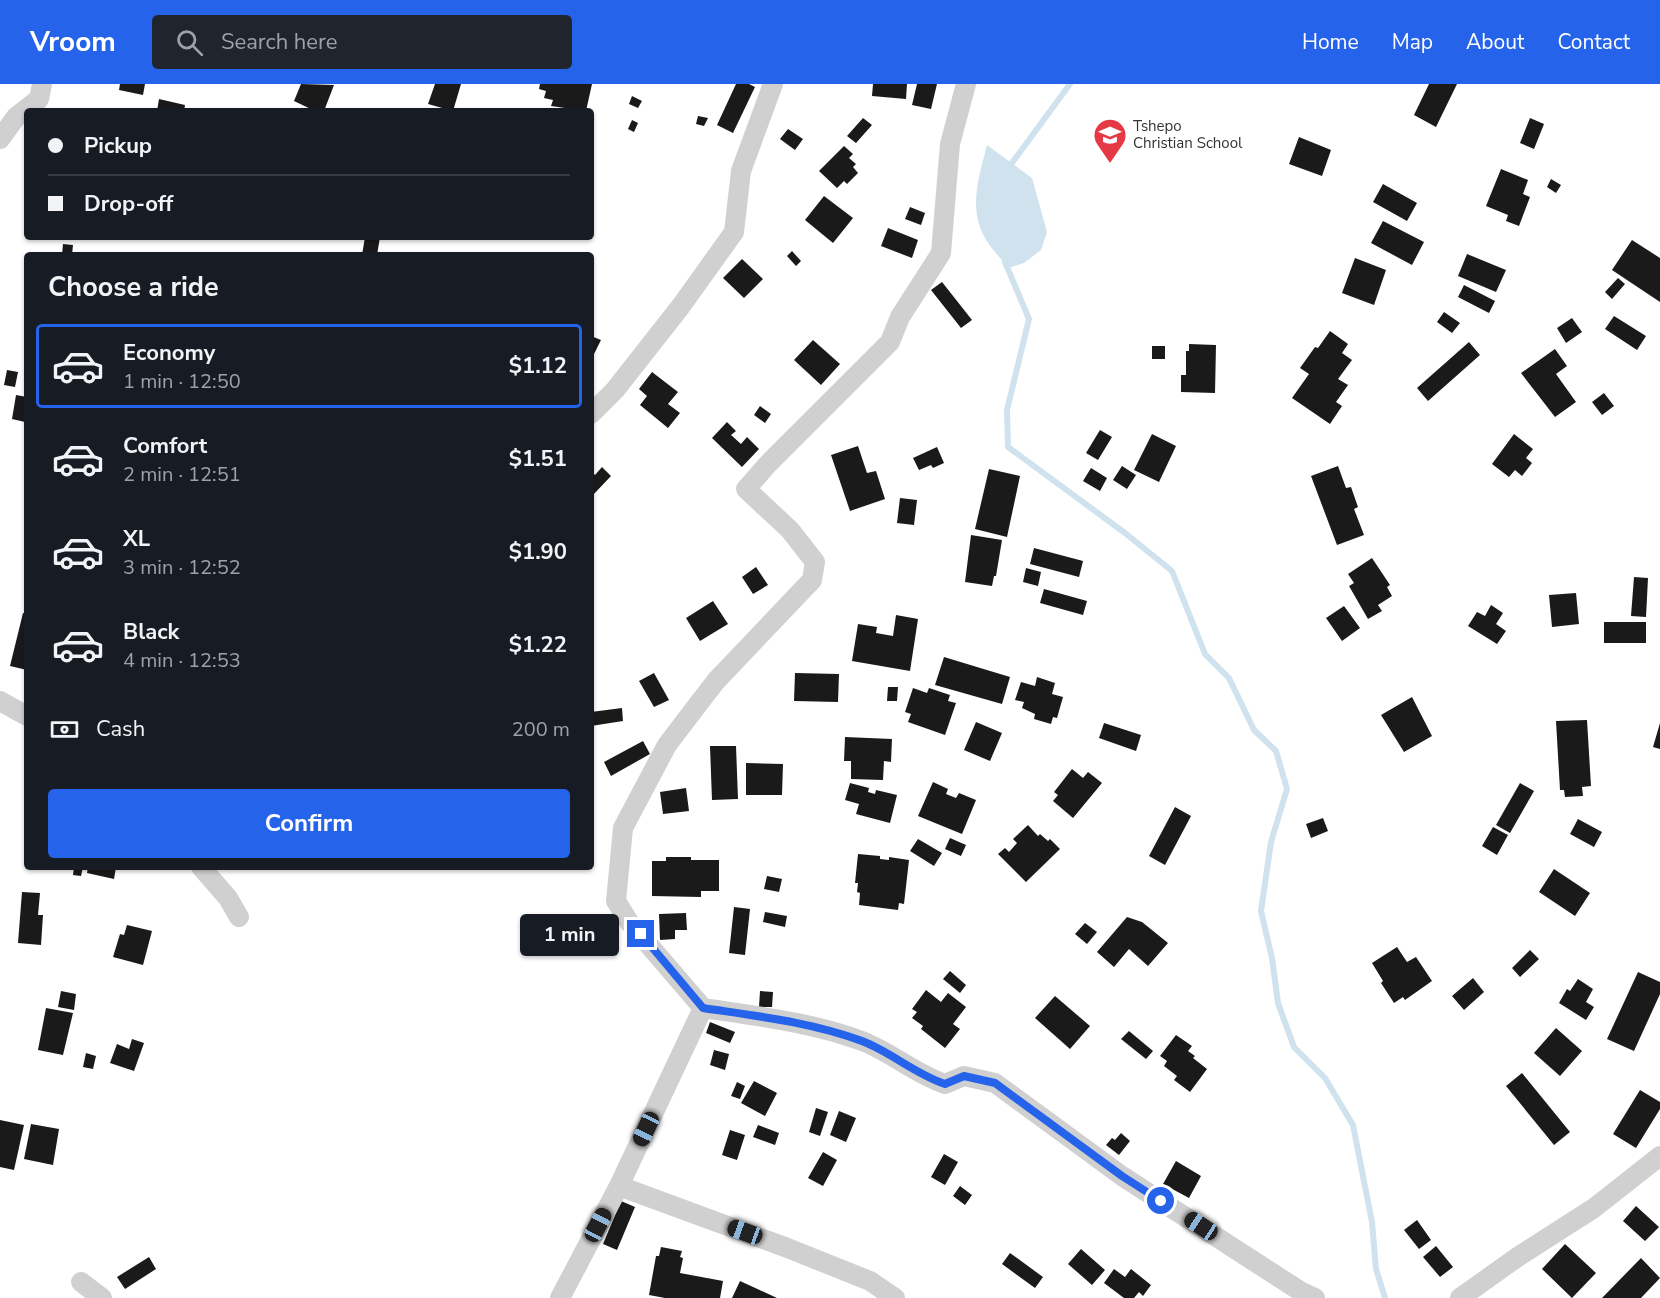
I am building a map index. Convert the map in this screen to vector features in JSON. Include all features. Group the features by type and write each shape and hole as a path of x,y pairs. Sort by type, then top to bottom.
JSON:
{"street":[{"path":"28,108 39,99 42,84"},
{"path":"594,411 615,390 681,306 734,232 741,171 773,84"},
{"path":"966,84 950,144 941,253 900,317 890,342 746,489 790,530 815,562 812,580 716,681 667,745 623,828 616,901 629,922 703,1008 786,1020 863,1041 930,1079 945,1084 964,1076 995,1083 1122,1176 1300,1291 1315,1298"},
{"path":"0,139 16,117 24,111"},
{"path":"0,701 24,714"},
{"path":"205,870 228,898 239,917"},
{"path":"560,1298 619,1186 703,1008"},
{"path":"1460,1298 1519,1256 1594,1208 1660,1156"},
{"path":"619,1186 785,1246 860,1276 896,1298"},
{"path":"81,1282 102,1298"}],"water":[{"path":"987,145 1032,178 1047,232 1041,250 1024,263 1008,268 985,238 977,215 977,192"}],"building":[{"path":"120,84 145,84 143,95 119,90"},
{"path":"301,84 334,85 325,108 309,108 294,101"},
{"path":"435,84 461,84 454,108 428,104"},
{"path":"540,84 592,84 587,108 551,106 553,100 544,98 546,91 539,89"},
{"path":"736,84 749,84 755,87 733,133 717,125"},
{"path":"873,84 907,84 906,99 872,96"},
{"path":"917,84 937,84 931,109 912,105"},
{"path":"1429,84 1457,84 1436,127 1414,115"},
{"path":"632,96 642,101 638,108 629,104"},
{"path":"159,99 185,105 184,108 158,108"},
{"path":"698,116 708,118 704,126 696,124"},
{"path":"863,118 872,125 856,143 847,136"},
{"path":"1530,118 1544,124 1534,149 1520,143"},
{"path":"632,120 638,123 634,132 628,129"},
{"path":"788,129 803,139 795,150 780,139"},
{"path":"1299,137 1331,150 1322,176 1289,164"},
{"path":"844,146 853,154 849,158 856,164 853,167 858,173 847,184 844,181 837,188 819,171"},
{"path":"1501,169 1528,180 1523,194 1530,197 1519,226 1506,221 1508,215 1486,206"},
{"path":"1551,179 1561,185 1556,193 1547,187"},
{"path":"1383,184 1417,203 1407,221 1373,202"},
{"path":"824,196 853,218 833,243 805,220"},
{"path":"910,207 925,213 921,225 905,219"},
{"path":"1383,221 1424,242 1412,265 1371,243"},
{"path":"888,228 918,240 912,258 881,246"},
{"path":"364,240 380,240 378,252 362,252"},
{"path":"1632,240 1660,258 1660,302 1612,270"},
{"path":"63,244 73,245 72,252 62,252"},
{"path":"792,251 801,261 796,266 787,256"},
{"path":"1467,254 1506,270 1496,292 1458,276"},
{"path":"1355,258 1386,270 1374,305 1342,293"},
{"path":"742,259 763,279 744,298 723,278"},
{"path":"1618,278 1625,284 1612,299 1605,292"},
{"path":"942,282 972,320 961,328 931,290"},
{"path":"1464,285 1495,301 1489,313 1458,297"},
{"path":"1444,312 1460,323 1452,333 1437,322"},
{"path":"1614,316 1646,336 1637,350 1605,329"},
{"path":"1572,318 1582,332 1566,343 1557,328"},
{"path":"1330,331 1348,344 1342,353 1352,360 1338,379 1348,385 1336,402 1342,406 1330,424 1292,398 1309,374 1300,368"},
{"path":"594,337 601,340 594,354"},
{"path":"813,340 840,364 821,385 794,360"},
{"path":"1469,342 1480,355 1428,401 1417,388"},
{"path":"1189,344 1216,345 1215,393 1181,392 1181,375 1186,375 1186,351 1189,351"},
{"path":"1152,346 1165,346 1165,359 1152,359"},
{"path":"1555,349 1567,366 1556,374 1576,402 1555,417 1521,373"},
{"path":"7,370 18,372 15,387 4,385"},
{"path":"652,372 678,392 668,404 680,413 668,428 640,405 647,396 639,389"},
{"path":"1604,393 1614,406 1602,415 1592,402"},
{"path":"16,395 24,396 24,422 12,419"},
{"path":"760,406 771,414 765,423 754,415"},
{"path":"727,422 736,431 731,435 741,444 747,437 759,449 742,467 712,438"},
{"path":"1100,430 1112,437 1098,460 1086,453"},
{"path":"1152,434 1176,446 1159,482 1134,470"},
{"path":"1514,434 1533,449 1526,458 1532,463 1522,476 1515,470 1509,477 1492,464"},
{"path":"858,446 867,473 876,471 885,499 850,511 831,455"},
{"path":"937,447 944,463 933,468 931,465 919,470 913,458"},
{"path":"1122,466 1136,475 1127,489 1113,480"},
{"path":"1338,466 1346,488 1351,487 1358,507 1354,509 1364,535 1337,545 1311,476"},
{"path":"602,467 611,476 594,494 594,474"},
{"path":"1091,468 1107,478 1100,491 1083,481"},
{"path":"989,469 1020,476 1007,537 975,529"},
{"path":"900,498 917,500 914,525 897,523"},
{"path":"971,535 1002,540 992,586 965,582"},
{"path":"1034,548 1083,561 1079,577 1030,564"},
{"path":"1372,558 1390,585 1387,587 1392,596 1378,605 1382,611 1368,619 1349,586 1354,583 1348,574"},
{"path":"756,567 768,585 753,594 742,577"},
{"path":"1026,568 1041,572 1038,586 1023,582"},
{"path":"1634,577 1648,578 1646,617 1631,616"},
{"path":"1044,589 1087,601 1083,615 1040,603"},
{"path":"1576,593 1579,624 1552,627 1549,595"},
{"path":"713,601 728,624 700,641 686,618"},
{"path":"1491,605 1503,613 1496,624 1506,631 1497,644 1468,626 1477,612 1485,616"},
{"path":"1344,606 1360,628 1342,641 1326,618"},
{"path":"23,613 24,613 24,669 10,666"},
{"path":"896,615 918,619 910,671 852,661 858,624 877,627 876,633 893,636"},
{"path":"1604,622 1646,622 1646,643 1604,643"},
{"path":"944,657 1010,677 1002,704 935,685"},
{"path":"654,673 669,700 654,707 639,681"},
{"path":"795,673 839,674 838,702 794,701"},
{"path":"1037,677 1055,683 1052,694 1063,697 1057,718 1053,717 1051,724 1034,719 1035,714 1022,708 1024,702 1015,700 1021,682 1035,686"},
{"path":"888,687 898,687 897,701 887,701"},
{"path":"913,688 927,693 929,688 950,695 948,701 956,703 945,735 908,722 911,714 905,712"},
{"path":"1412,697 1432,736 1404,752 1381,715"},
{"path":"622,708 623,721 594,726 594,712"},
{"path":"1587,720 1591,786 1582,787 1583,796 1565,797 1564,790 1560,790 1556,721"},
{"path":"976,722 1002,733 990,761 964,750"},
{"path":"1104,723 1141,735 1136,751 1099,738"},
{"path":"1660,723 1660,749 1653,747"},
{"path":"845,737 892,739 891,762 884,761 883,780 851,779 851,761 844,761"},
{"path":"643,741 650,754 611,776 604,762"},
{"path":"710,746 736,746 738,799 712,800"},
{"path":"746,763 783,764 782,795 746,795"},
{"path":"1072,769 1083,778 1088,772 1102,783 1073,818 1053,801 1058,795 1054,792"},
{"path":"933,782 948,789 946,794 956,798 959,793 976,800 962,834 918,816"},
{"path":"850,783 869,788 868,792 875,794 876,790 897,795 890,823 856,814 859,804 845,800"},
{"path":"1520,783 1534,791 1510,833 1496,825"},
{"path":"686,788 689,811 663,814 660,792"},
{"path":"1175,807 1191,816 1165,865 1149,856"},
{"path":"1323,818 1328,831 1311,838 1306,824"},
{"path":"1578,819 1602,832 1594,847 1570,834"},
{"path":"1028,825 1038,836 1040,834 1048,841 1050,839 1060,849 1026,882 998,854 1005,848 1009,852 1017,843 1013,839"},
{"path":"1493,827 1508,835 1497,855 1482,846"},
{"path":"950,838 966,845 961,856 945,849"},
{"path":"918,839 942,853 934,866 910,851"},
{"path":"858,854 880,856 880,859 889,860 889,857 909,860 904,904 899,903 898,910 859,905 860,893 857,892 858,883 855,883"},
{"path":"666,857 719,860 719,891 701,891 701,897 652,896 652,861 666,861"},
{"path":"1554,869 1590,893 1575,916 1539,892"},
{"path":"74,870 82,870 81,876 73,875"},
{"path":"88,870 116,870 114,879 87,873"},
{"path":"767,876 782,879 779,892 764,889"},
{"path":"22,892 40,893 38,915 43,915 41,945 18,943"},
{"path":"734,907 750,909 745,955 729,953"},
{"path":"765,912 787,916 785,927 763,922"},
{"path":"686,913 687,930 675,930 675,939 660,940 659,914"},
{"path":"1127,917 1142,922 1168,943 1148,966 1129,949 1114,967 1097,952"},
{"path":"1085,923 1097,932 1087,944 1075,934"},
{"path":"127,925 152,931 143,965 113,957 120,934 124,935"},
{"path":"1397,947 1407,962 1416,957 1432,981 1405,1000 1403,997 1394,1003 1372,963"},
{"path":"1530,950 1539,959 1520,977 1512,968"},
{"path":"950,971 966,985 960,993 943,979"},
{"path":"1638,972 1660,982 1660,994 1634,1051 1607,1039"},
{"path":"1473,978 1484,992 1464,1010 1452,996"},
{"path":"1578,979 1593,989 1586,1002 1594,1007 1586,1020 1559,1003 1567,989 1570,991"},
{"path":"926,990 941,1002 948,993 966,1007 953,1024 960,1029 945,1048 921,1029 923,1026 912,1018 917,1012 912,1009"},
{"path":"61,991 76,994 74,1010 58,1007"},
{"path":"760,991 773,992 772,1007 759,1007"},
{"path":"1055,996 1090,1026 1070,1049 1035,1018"},
{"path":"46,1008 73,1013 63,1055 38,1050"},
{"path":"710,1022 735,1032 730,1043 706,1033"},
{"path":"1556,1028 1582,1051 1560,1076 1534,1053"},
{"path":"1129,1031 1153,1051 1146,1059 1121,1039"},
{"path":"1176,1035 1192,1046 1188,1051 1207,1069 1190,1092 1174,1080 1177,1076 1164,1066 1167,1061 1160,1056"},
{"path":"132,1039 144,1043 134,1071 110,1063 117,1044 129,1049"},
{"path":"714,1050 729,1054 725,1070 710,1065"},
{"path":"86,1053 96,1056 93,1069 83,1067"},
{"path":"1522,1073 1570,1132 1554,1145 1506,1086"},
{"path":"754,1081 777,1093 765,1116 741,1103"},
{"path":"737,1082 745,1086 740,1099 731,1096"},
{"path":"1640,1090 1660,1102 1660,1109 1636,1148 1613,1134"},
{"path":"816,1108 828,1112 820,1136 809,1132"},
{"path":"839,1111 856,1118 846,1142 830,1135"},
{"path":"0,1120 24,1125 14,1170 0,1167"},
{"path":"31,1124 59,1129 53,1165 24,1159"},
{"path":"758,1125 779,1133 775,1145 753,1137"},
{"path":"730,1130 745,1135 737,1160 722,1155"},
{"path":"1121,1133 1130,1141 1119,1155 1106,1145"},
{"path":"823,1152 837,1160 823,1186 808,1178"},
{"path":"944,1154 958,1162 945,1185 931,1177"},
{"path":"1176,1161 1201,1176 1189,1198 1163,1184"},
{"path":"960,1186 972,1195 965,1205 953,1196"},
{"path":"621,1201 635,1207 617,1250 603,1244"},
{"path":"1636,1206 1659,1227 1645,1241 1623,1221"},
{"path":"1417,1220 1431,1240 1419,1249 1404,1230"},
{"path":"1565,1244 1596,1273 1572,1298 1542,1269"},
{"path":"1436,1246 1453,1267 1440,1277 1423,1257"},
{"path":"661,1247 682,1251 680,1273 723,1281 720,1298 665,1298 649,1295 656,1256 659,1256"},
{"path":"1081,1249 1105,1270 1092,1285 1068,1264"},
{"path":"1010,1253 1043,1277 1035,1288 1002,1264"},
{"path":"149,1257 156,1269 125,1289 117,1277"},
{"path":"1641,1258 1660,1278 1641,1298 1602,1298"},
{"path":"1114,1269 1125,1277 1131,1269 1151,1285 1143,1296 1139,1292 1134,1298 1124,1298 1104,1283"},
{"path":"740,1281 777,1298 732,1298"}],"waterway":[{"path":"1011,169 1012,163 1070,84"},
{"path":"1005,262 1029,319 1007,410 1008,447 1125,533 1172,571 1205,654 1229,678 1254,730 1276,751 1287,789 1271,842 1261,911 1272,958 1278,1003 1294,1047 1325,1078 1353,1125 1372,1222 1376,1269 1385,1298"}],"place":[{"name":"Tshepo Christian School","path":"1110,164"}],"route":[{"path":"641,934 703,1008 786,1020 863,1041 930,1079 945,1084 964,1076 995,1083 1122,1176 1161,1201"}]}
